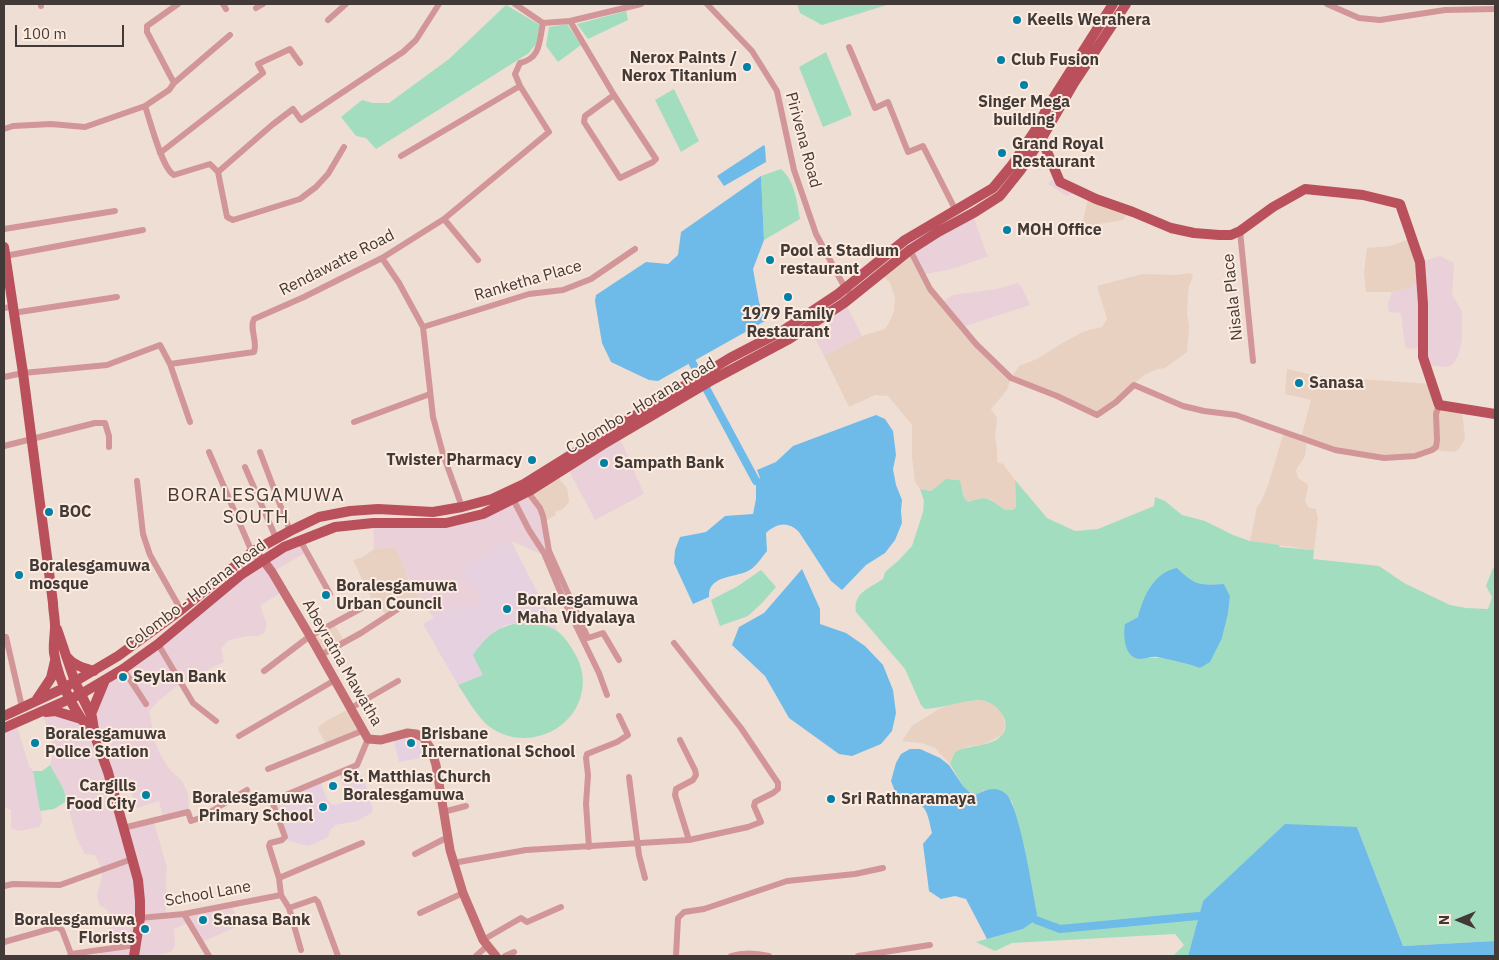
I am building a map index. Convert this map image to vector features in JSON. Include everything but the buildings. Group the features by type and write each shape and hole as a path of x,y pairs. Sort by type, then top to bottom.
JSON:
{"main road":[{"name":"Colombo - Horana Road","path":"712,375 730,358 784,330 908,245 1000,196 1020,171 1042,138 1093,45 1113,4"},
{"name":"Colombo - Horana Road","path":"4,728 70,700 123,669 158,644 242,574 284,547 335,527 372,523 426,524 456,522 483,514 527,491 712,375 790,339 853,296 934,222 993,188 1012,165 1036,129 1047,108 1126,4"},
{"path":"1036,129 1042,138 1060,182 1096,199 1171,228 1220,236 1231,235 1240,232 1273,207 1305,189 1363,195 1400,204 1420,262 1423,304 1423,357 1439,405 1495,414"},
{"path":"4,251 10,310 23,373 55,626 55,659 64,688 70,700 81,719 95,736"},
{"name":"Colombo - Horana Road","path":"4,716 64,688 118,656 180,610 252,552 319,517 350,511 378,509 433,512 492,499 524,484 598,438 694,386"},
{"path":"55,626 75,682 91,714 95,736 108,772 138,880 140,918 134,956"},
{"path":"66,655 70,661 78,666 94,671"},
{"path":"36,700 51,678 55,659"},
{"path":"91,714 105,680"},
{"path":"42,712 55,711 81,719"}],"street":[{"path":"174,83 147,32 147,26 178,4"},
{"path":"256,8 263,4"},
{"path":"328,20 346,4"},
{"path":"218,172 293,109 301,120 403,52 416,40 439,4"},
{"path":"515,4 543,23 570,20 641,4"},
{"name":"Pirivena Road","path":"707,4 752,51 777,91 794,170 816,234 845,288 853,296"},
{"path":"1327,4 1359,18 1380,20 1445,10 1495,9"},
{"path":"570,20 614,95 656,158 653,162 620,178 584,122 585,116 614,95"},
{"path":"401,156 520,86 515,74 520,63 530,60 538,51 543,23"},
{"path":"4,129 13,126 50,124 85,127 145,106 169,90 174,83 230,35"},
{"path":"848,47 875,108 888,102 908,152 923,146 956,211"},
{"path":"160,153 263,74 258,64 290,49 300,62"},
{"name":"Rendawatte Road","path":"170,364 254,352 256,346 252,322 254,319 304,297 382,258 444,218 549,132 520,86"},
{"path":"145,106 160,153 170,173 174,175 210,164 218,172 227,217 232,220 300,199 316,187 328,174 344,147"},
{"path":"4,229 115,211"},
{"path":"444,218 478,260"},
{"path":"4,251 143,230"},
{"name":"Nisala Place","path":"1240,232 1253,361"},
{"path":"908,245 930,289 976,344 1011,378 1057,396 1097,415 1116,402 1134,385 1183,406 1236,415 1335,450 1384,458 1415,456 1436,447 1438,440 1436,414 1439,405"},
{"name":"Ranketha Place","path":"423,327 529,294 563,290 591,279 635,249"},
{"path":"382,258 423,327 432,417 462,507"},
{"path":"10,310 117,297"},
{"path":"4,377 23,373 107,365 160,345 170,364 190,422"},
{"path":"354,422 430,394"},
{"path":"4,446 95,422 104,423 110,436 110,447"},
{"path":"209,452 252,552 263,560"},
{"path":"260,452 290,531"},
{"path":"246,466 276,538"},
{"path":"137,481 143,534 150,556 180,610"},
{"path":"527,491 540,508 549,551 588,638 603,633 619,660"},
{"path":"513,499 529,530 544,553 565,604 599,673 607,695"},
{"path":"300,540 330,594"},
{"name":"Abeyratna Mawatha","path":"263,560 310,636 365,735 380,740 408,733 423,737 431,749 436,765 453,863 462,893 485,943 496,956"},
{"path":"264,670 310,636 372,602"},
{"path":"321,655 361,633 401,607"},
{"path":"6,637 22,707"},
{"path":"453,863 526,850 689,840 748,828 761,822 754,806 755,802 778,789 778,783 741,728 674,643"},
{"path":"158,644 193,703 216,721"},
{"path":"123,669 146,704"},
{"path":"239,736 335,680"},
{"path":"351,708 398,681"},
{"path":"589,846 586,804 588,775 586,758 587,754 617,742 628,735 620,716"},
{"path":"268,768 365,735"},
{"path":"301,950 289,908 281,895 279,878 268,846 270,843 282,840 285,837 273,804 275,800 357,765 365,735"},
{"path":"680,740 696,775 693,780 676,789 675,795 689,840"},
{"path":"629,777 645,878"},
{"path":"123,828 188,812 191,820 200,818 247,790"},
{"path":"443,812 466,806"},
{"path":"415,854 448,837"},
{"path":"279,878 362,843"},
{"path":"4,886 13,884 60,885 132,859"},
{"path":"676,956 678,918 684,912 704,909 786,881 855,874 884,868"},
{"path":"420,913 462,893"},
{"name":"School Lane","path":"140,918 184,914 281,895"},
{"path":"289,908 315,900 318,902 338,956"},
{"path":"476,956 485,943 521,918 527,922 561,907"},
{"path":"184,914 209,956"},
{"path":"4,942 56,927 62,930 70,955 136,945"},
{"path":"858,956 887,955 930,945"},
{"path":"505,956 514,952"},
{"path":"731,956 757,953 769,956"}],"shaded area":[{"path":"1057,174 1076,189 1072,194 1067,196 1048,184"},
{"path":"1089,195 1129,210 1123,220 1082,225"},
{"path":"971,209 986,253 989,256 952,269 921,275 903,244"},
{"path":"1412,238 1421,282 1392,292 1366,292 1364,272 1367,248 1391,246"},
{"path":"903,244 930,289 1011,378 1007,390 991,409 997,418 995,435 997,462 1003,464 1015,480 1016,507 1013,510 1005,510 990,499 979,498 967,501 959,480 946,479 931,491 920,489 915,482 912,457 912,425 888,396 875,395 849,407 824,356 862,336 885,329 894,311 895,298 890,283 873,266"},
{"path":"1440,256 1454,263 1452,295 1462,311 1462,339 1458,356 1453,364 1448,367 1424,365 1423,349 1407,348 1401,313 1389,312 1388,304 1392,292 1408,288 1420,262"},
{"path":"1191,273 1193,277 1188,295 1187,313 1189,326 1187,352 1165,368 1157,369 1144,375 1097,415 1011,378 1019,366 1037,359 1085,331 1102,327 1107,319 1097,286 1142,274 1175,275"},
{"path":"1018,283 1030,305 962,327 941,303 953,295 997,289"},
{"path":"840,293 862,336 824,356 806,320"},
{"path":"1287,369 1317,376 1431,384 1439,405 1462,409 1465,439 1459,449 1454,452 1432,450 1415,456 1384,458 1335,450 1307,440 1305,456 1296,470 1298,478 1307,484 1308,487 1305,502 1309,508 1316,509 1318,518 1314,550 1250,541 1257,507 1268,485 1284,432 1301,438 1311,400 1285,394"},
{"path":"615,427 644,494 595,520 564,461"},
{"path":"554,466 561,481 567,488 569,502 563,509 555,512 556,515 545,521 527,486"},
{"path":"527,486 540,508 549,551 541,554 511,541 462,568 470,585 477,583 481,601 460,613 455,605 434,618 418,597 393,547 374,549 373,523 473,517"},
{"path":"300,540 307,552 272,572 283,591 260,606 267,624 264,633 258,636 229,640 221,648 224,662 181,683 159,700 149,711 155,742 170,770 182,781 188,794 189,812 163,817 159,801 137,808 130,788 115,794 123,828 153,820 167,868 166,916 231,905 236,914 236,927 202,942 189,922 174,929 175,945 172,951 156,956 100,956 100,949 111,948 108,910 100,906 97,896 102,876 100,865 95,855 85,854 77,839 63,788 50,765 53,753 51,738 43,716 50,711 93,719 105,680 242,574"},
{"name":"Boralesgamuwa Maha Vidyalaya","path":"511,541 558,632 541,624 521,622 502,626 484,675 458,685 423,624 455,605 460,613 481,601 477,583 470,585 461,568"},
{"path":"393,547 396,549 409,581 418,597 387,615 373,602 353,560 363,557 374,549"},
{"path":"334,624 345,642 321,655 310,636"},
{"path":"981,700 994,704 1003,714 1005,727 1002,735 982,745 969,746 955,752 950,764 935,748 921,743 902,741 912,726 939,709 955,703"},
{"path":"351,708 362,731 327,745 318,727"},
{"path":"16,723 29,766 33,771 42,821 39,827 18,831 11,828 11,810 6,808 4,803 4,728"},
{"name":"Brisbane International School","path":"416,734 431,749 420,758 399,762 393,737"},
{"name":"Boralesgamuwa Primary School","path":"357,765 370,796 373,812 357,821 335,825 330,830 328,837 309,846 289,841 285,837 275,800 320,781 331,804 342,803 346,796 339,773"}],"green space":[{"path":"797,4 890,4 822,25 800,13"},
{"path":"506,5 540,25 536,44 529,53 376,149 366,138 356,136 341,117 362,100 373,103 389,103 449,59"},
{"path":"626,11 628,20 588,39 577,24"},
{"path":"567,24 581,45 558,62 546,46 549,27"},
{"path":"826,52 852,115 823,127 799,67"},
{"path":"674,89 699,141 681,152 655,100"},
{"path":"781,169 792,186 800,219 764,240 761,176"},
{"path":"946,479 959,480 963,495 969,502 985,498 1005,510 1013,510 1016,507 1015,480 1047,518 1075,531 1098,529 1154,506 1155,497 1165,501 1182,515 1205,521 1250,541 1280,545 1279,547 1314,550 1313,559 1379,566 1404,583 1450,605 1466,608 1488,609 1492,597 1486,586 1493,568 1495,570 1495,941 1403,946 1357,827 1203,901 1188,956 1173,956 1184,945 1175,934 1012,943 995,951 976,942 1023,929 1036,920 1031,881 1012,801 984,790 975,796 963,786 950,764 955,752 992,742 1002,735 1006,723 1004,717 991,703 979,700 925,709 921,705 905,669 856,612 859,596 883,579 885,572 912,546 923,512 924,501 920,489 931,491","holes":["1188,578 1205,584 1224,584 1230,596 1222,638 1200,668 1162,658 1139,659 1125,624 1138,617"]},
{"path":"761,570 776,587 748,616 720,626 711,600 738,586"},
{"path":"521,622 544,625 562,635 574,652 581,667 583,682 581,696 576,709 567,720 555,729 542,735 526,738 509,736 488,726 458,685 483,675 473,655 488,637 505,627"},
{"path":"50,765 63,788 67,801 54,809 40,811 33,771 42,771"}],"water":[{"path":"764,145 766,162 724,186 717,176"},
{"path":"761,176 764,240 753,269 759,302 765,321 658,381 649,380 611,362 602,343 595,301 596,295 646,262 668,264 678,255 681,232"},
{"path":"876,415 885,419 893,431 896,455 893,469 896,485 902,500 902,523 895,540 885,553 866,565 842,590 831,581 799,532 791,526 778,525 766,533 767,551 753,567 748,571 717,581 710,590 709,597 693,604 674,563 675,550 680,537 706,532 725,516 753,514 756,499 756,481 760,478 757,470 776,462 793,446"},
{"path":"1177,568 1198,583 1224,584 1230,596 1222,638 1210,662 1200,668 1157,657 1135,658 1126,646 1125,624 1138,617 1146,594 1156,580 1169,570"},
{"path":"802,569 820,609 820,624 846,633 865,646 883,665 893,690 896,713 892,731 881,744 852,756 839,754 789,718 765,676 732,645 739,627 764,613"},
{"path":"910,749 920,749 940,758 949,765 963,786 974,796 986,790 994,789 1002,791 1011,801 1025,850 1037,913 1036,920 1023,929 987,939 966,899 955,896 941,899 929,891 923,844 932,833 929,818 924,808 920,805 915,803 900,804 891,781 896,763 901,754"},
{"path":"1285,824 1357,827 1403,946 1495,941 1495,956 1188,956 1203,901"}],"waterway":[{"path":"692,362 756,481"},
{"path":"1036,920 1060,929 1198,916"}],"place":[{"name":"Keells Werahera","path":"1017,20"},
{"name":"Club Fusion","path":"1001,60"},
{"name":"Nerox Paints / Nerox Titanium","path":"747,67"},
{"name":"Singer Mega building","path":"1024,85"},
{"name":"Grand Royal Restaurant","path":"1002,153"},
{"name":"MOH Office","path":"1007,230"},
{"name":"Pool at Stadium restaurant","path":"770,260"},
{"name":"1979 Family Restaurant","path":"788,297"},
{"name":"Sanasa","path":"1299,383"},
{"name":"Twister Pharmacy","path":"532,460"},
{"name":"Sampath Bank","path":"604,463"},
{"name":"BOC","path":"49,512"},
{"name":"Boralesgamuwa mosque","path":"19,575"},
{"name":"Boralesgamuwa Urban Council","path":"326,595"},
{"name":"Boralesgamuwa Maha Vidyalaya","path":"507,609"},
{"name":"Seylan Bank","path":"123,677"},
{"name":"Boralesgamuwa Police Station","path":"35,743"},
{"name":"Brisbane International School","path":"411,743"},
{"name":"St. Matthias Church Boralesgamuwa","path":"333,786"},
{"name":"Cargills Food City","path":"146,795"},
{"name":"Sri Rathnaramaya","path":"831,799"},
{"name":"Boralesgamuwa Primary School","path":"323,807"},
{"name":"Sanasa Bank","path":"203,920"},
{"name":"Boralesgamuwa Florists","path":"145,929"}],"district":[{"name":"BORALESGAMUWA SOUTH","path":"256,507"}]}
